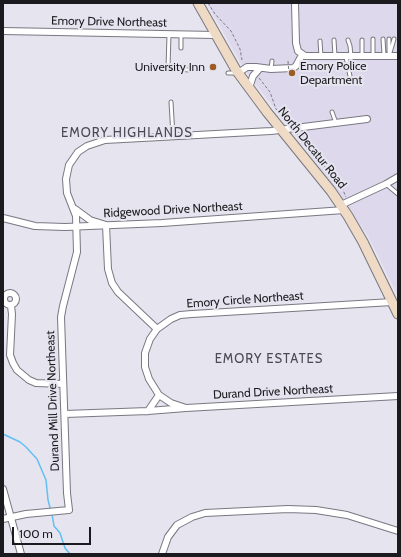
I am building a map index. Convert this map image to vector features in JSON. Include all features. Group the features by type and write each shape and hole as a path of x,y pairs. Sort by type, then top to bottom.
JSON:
{"main road":[{"name":"North Decatur Road","path":"198,3 215,35 250,90 344,204 398,314"}],"street":[{"path":"295,3 296,43 297,48 302,55 310,57 398,56"},
{"name":"Emory Drive Northeast","path":"3,31 215,35"},
{"path":"238,73 246,68 256,67 272,69 293,68 296,66 302,55"},
{"path":"250,90 250,84 253,76 260,68"},
{"name":"Durand Mill Drive Northeast","path":"3,519 70,510 67,493 62,311 76,256 76,216 67,193 66,175 78,152 100,141 282,130 367,119"},
{"name":"Ridgewood Drive Northeast","path":"3,218 35,226 55,227 162,223 344,204 386,184 398,176"},
{"path":"74,208 90,220 106,225 108,269 112,283 118,292 157,329"},
{"name":"Emory Circle Northeast","path":"186,408 171,403 159,395 149,379 145,362 145,353 148,343 157,329 171,319 186,314 392,302"},
{"path":"11,306 12,319 10,355 17,370 29,380 36,383 63,384"},
{"path":"148,411 159,395"},
{"name":"Durand Drive Northeast","path":"64,414 148,411 398,396"},
{"path":"3,489 21,554"},
{"path":"162,554 168,537 177,525 192,517 205,514 288,509 316,510 347,515 398,531"}],"lane":[{"path":"168,34 168,68 189,70"},
{"path":"181,34 181,48"},
{"path":"383,39 386,56"},
{"path":"386,56 389,39"},
{"path":"386,56 394,39"},
{"path":"334,40 335,57"},
{"path":"348,40 350,46 350,76"},
{"path":"362,40 362,56"},
{"path":"372,40 373,56"},
{"path":"320,41 320,57"},
{"path":"272,61 272,69"},
{"path":"228,73 238,73"},
{"path":"171,102 173,136"},
{"path":"332,112 336,123"},
{"path":"386,184 398,194"}],"path":[{"path":"208,3 215,14 230,31 240,49 242,60"},
{"path":"288,61 289,74"},
{"path":"256,76 259,77 266,85 276,109 291,124"},
{"path":"295,132 305,142 319,161 339,180 344,204"}],"shaded area":[{"path":"207,3 398,3 398,296 368,236 342,197 243,67"}],"waterway":[{"path":"3,434 20,442 37,459 46,480 48,500 51,511"},
{"path":"52,514 54,526 60,533 65,548 70,554"}],"place":[{"name":"University Inn","path":"213,67"},
{"name":"Emory Police Department","path":"292,73"}],"district":[{"name":"EMORY HIGHLANDS","path":"127,133"},
{"name":"EMORY ESTATES","path":"269,359"}]}
